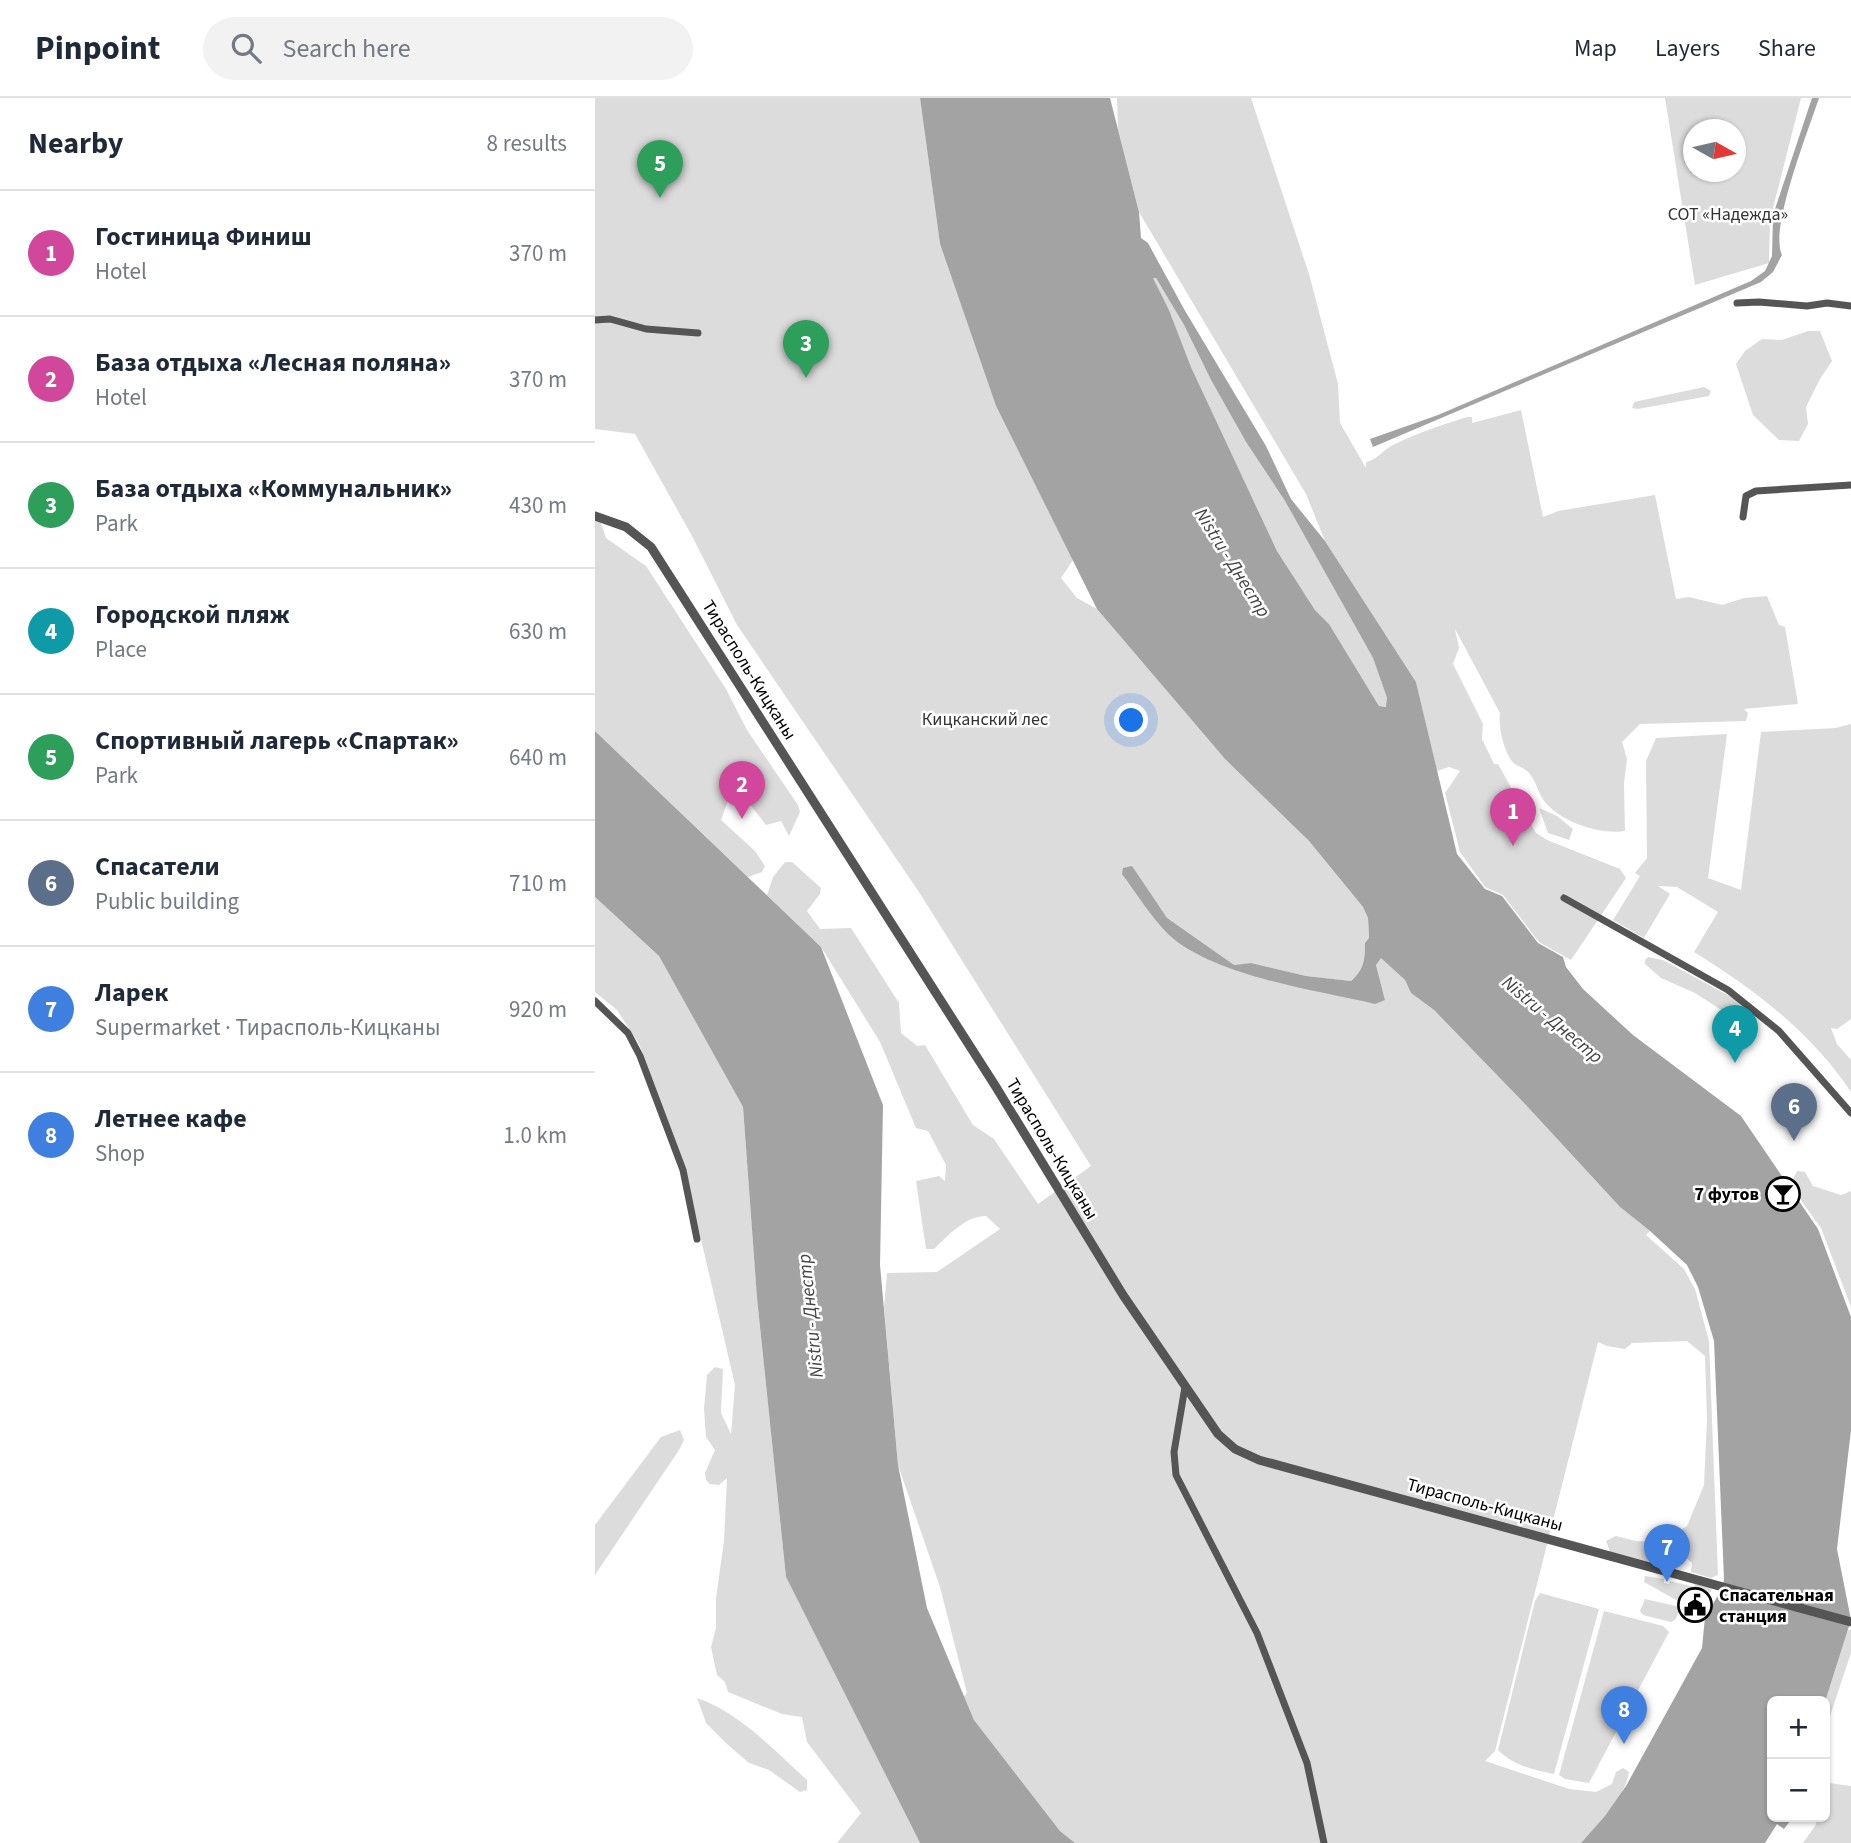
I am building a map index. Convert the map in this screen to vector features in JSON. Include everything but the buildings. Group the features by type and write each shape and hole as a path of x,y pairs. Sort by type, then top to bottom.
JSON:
{"street":[{"path":"1737,303 1807,306 1828,303 1851,306"},
{"path":"595,320 610,319 646,329 698,333"},
{"path":"1743,517 1746,496 1756,491 1851,485"},
{"name":"Тирасполь-Кицканы","path":"595,516 626,527 651,547 996,1087 1123,1295 1225,1441 1250,1456 1851,1622"},
{"path":"1564,898 1728,990 1779,1031 1851,1113"},
{"path":"595,1001 628,1033 641,1056 683,1170 697,1239"},
{"path":"1185,1387 1174,1452 1176,1475 1258,1633 1307,1763 1324,1843"}],"green space":[{"name":"Кицканский лес","path":"595,98 920,98 940,244 996,406 1073,560 1061,578 1077,598 1097,609 1225,759 1309,841 1363,907 1368,918 1369,939 1365,943 1363,964 1351,981 1306,976 1251,963 1235,965 1385,1000 1376,965 1381,957 1405,980 1411,993 1434,1010 1620,1207 1650,1231 1646,1235 1684,1269 1695,1289 1709,1341 1718,1575 1711,1578 1691,1572 1692,1563 1685,1557 1670,1560 1655,1557 1647,1561 1610,1552 1606,1541 1616,1536 1636,1541 1660,1542 1687,1526 1704,1485 1707,1419 1705,1356 1687,1341 1632,1343 1625,1349 1598,1342 1495,1751 1485,1761 1569,1789 1596,1792 1612,1784 1616,1772 1623,1768 1629,1772 1617,1801 1581,1843 1075,1843 1060,1831 974,1720 964,1696 967,1693 940,1587 898,1465 884,1307 887,1273 937,1272 1000,1229 986,1216 978,1217 957,1228 934,1249 926,1249 916,1181 939,1176 945,1181 946,1165 928,1131 916,1128 880,1042 821,947 767,895 773,877 785,862 792,862 821,888 820,894 807,911 820,929 851,928 899,1003 901,1033 917,1046 925,1045 973,1125 994,1139 1038,1204 1091,1166 919,892 737,625 692,536 635,434 595,429"},
{"path":"1117,98 1251,98 1309,274 1338,384 1340,423 1366,468 1366,462 1389,447 1430,429 1467,417 1472,417 1472,423 1521,410 1543,517 1558,511 1655,495 1676,599 1689,597 1722,605 1744,598 1767,596 1779,625 1785,627 1798,704 1744,709 1748,713 1746,721 1640,724 1622,742 1627,759 1624,783 1625,831 1615,832 1582,826 1561,816 1545,802 1529,773 1511,760 1503,740 1500,713 1455,629 1459,648 1453,664 1483,724 1482,739 1536,833 1547,840 1620,869 1626,878 1571,960 1539,942 1503,895 1485,887 1460,852 1445,793 1460,771 1449,767 1437,771 1416,682 1325,541 1306,494 1139,212 1118,129"},
{"name":"СОТ «Надежда»","path":"1665,98 1801,98 1770,220 1769,263 1695,285"},
{"path":"1152,277 1156,278 1184,325 1246,442 1285,501 1373,658 1387,698 1387,707 1379,706 1329,624 1315,610 1277,551"},
{"path":"1808,331 1820,331 1832,361 1806,407 1808,424 1799,441 1779,440 1753,415 1736,364 1745,351 1762,339 1782,340"},
{"path":"1704,387 1711,391 1709,396 1632,408 1634,402"},
{"path":"595,516 599,517 606,538 646,566 726,689 747,730 798,805 800,812 789,836 781,821 766,825 739,790 727,803 721,820 755,851 765,866 762,872 748,877 595,731"},
{"path":"1851,724 1851,1019 1837,1029 1831,1028 1837,1044 1851,1060 1851,1092 1818,1050 1780,1014 1738,981 1694,952 1718,912 1677,887 1658,886 1670,894 1644,938 1613,920 1640,876 1635,873 1647,858 1646,761 1656,738 1727,734 1708,878 1741,890 1761,732 1836,728"},
{"path":"1539,808 1557,816 1573,829 1569,840 1548,833"},
{"path":"595,897 659,956 743,1107 757,1298 786,1577 920,1843 837,1843 861,1813 807,1742 802,1717 782,1714 728,1692 725,1682 717,1675 711,1647 716,1628 716,1598 724,1541 727,1478 719,1485 710,1484 706,1480 705,1473 715,1450 706,1437 704,1409 707,1375 715,1367 723,1369 721,1413 731,1434 735,1385 686,1175 639,1044 617,1010 595,992"},
{"path":"1648,957 1663,960 1735,999 1743,1010 1742,1016 1734,1018 1695,993 1661,978 1645,964"},
{"path":"1797,1171 1805,1172 1813,1186 1841,1195 1851,1191 1851,1307 1821,1228 1802,1202 1792,1181"},
{"path":"680,1430 684,1440 679,1450 595,1575 595,1525 661,1437"},
{"path":"1645,1576 1664,1579 1664,1583 1669,1584 1670,1581 1712,1589 1703,1606 1693,1602 1692,1606 1685,1605 1644,1582"},
{"path":"1540,1593 1599,1609 1554,1774 1517,1764 1498,1750 1535,1601"},
{"path":"1645,1599 1680,1607 1676,1619 1671,1622 1643,1615 1640,1611"},
{"path":"1604,1611 1663,1626 1669,1632 1589,1783 1565,1779 1559,1775"},
{"path":"1848,1630 1851,1630 1851,1653 1830,1716 1830,1696 1827,1696"},
{"path":"697,1698 728,1713 756,1733 807,1780 807,1790 800,1792 769,1770 749,1763 706,1723"},
{"path":"1830,1783 1851,1786 1851,1843 1803,1843 1816,1822 1830,1822"}],"water":[{"name":"Nistru - Днестр","path":"920,98 1110,98 1139,212 1141,238 1148,243 1266,446 1291,499 1325,541 1416,682 1457,854 1485,889 1502,896 1538,943 1563,957 1566,967 1583,989 1633,1035 1741,1116 1818,1229 1851,1317 1851,1430 1837,1549 1851,1620 1827,1696 1767,1696 1767,1822 1789,1822 1784,1829 1777,1824 1765,1843 1581,1843 1605,1816 1626,1786 1702,1648 1705,1617 1723,1587 1714,1341 1698,1287 1687,1265 1620,1207 1525,1104 1434,1010 1411,993 1405,980 1381,958 1376,965 1385,1000 1375,1004 1237,971 1187,948 1168,934 1156,920 1122,874 1123,868 1132,866 1167,918 1234,965 1251,963 1306,976 1351,981 1361,968 1365,943 1369,938 1368,918 1363,907 1309,841 1225,759 1097,609 996,406 940,244","holes":["1153,278 1156,278 1246,442 1285,501 1373,658 1387,698 1386,707 1379,706 1329,624 1315,610 1277,551 1191,367 1169,310"]},
{"path":"1812,98 1819,98 1785,202 1779,242 1782,255 1773,272 1761,282 1373,447 1370,439 1438,415 1751,281 1765,271 1772,256 1773,215"},
{"name":"Nistru - Днестр","path":"595,731 821,947 883,1105 880,1265 898,1465 927,1608 974,1720 1060,1831 1075,1843 920,1843 786,1577 757,1298 743,1107 659,956 595,897"}],"place":[{"name":"Спортивный лагерь «Спартак»","path":"660,198"},
{"name":"База отдыха «Коммунальник»","path":"806,378"},
{"name":"База отдыха «Лесная поляна»","path":"742,819"},
{"name":"Гостиница Финиш","path":"1513,846"},
{"name":"Городской пляж","path":"1735,1063"},
{"name":"Спасатели","path":"1794,1141"},
{"name":"7 футов","path":"1783,1194"},
{"name":"Ларек","path":"1667,1582"},
{"name":"Спасательная станция","path":"1695,1605"},
{"name":"Летнее кафе","path":"1624,1744"}]}
